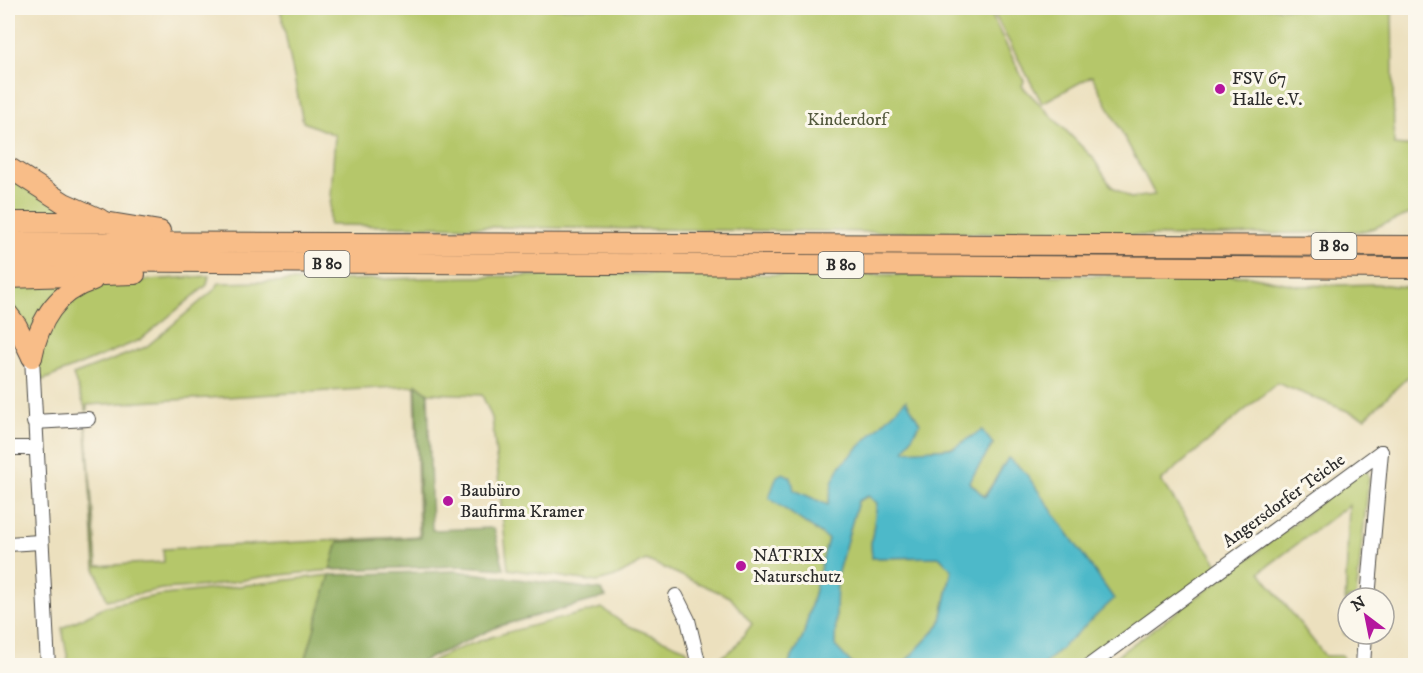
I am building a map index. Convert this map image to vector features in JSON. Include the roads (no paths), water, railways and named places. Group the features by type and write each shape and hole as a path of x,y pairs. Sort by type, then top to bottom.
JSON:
{"highway":[{"path":"8,167 56,198 105,222"},
{"path":"8,222 105,222 234,242"},
{"name":"B 80","path":"8,242 1416,246"},
{"name":"B 80","path":"8,261 203,264 1416,268"},
{"path":"8,278 100,277 203,264"},
{"path":"32,357 38,331 56,302 74,288 100,277"},
{"path":"8,314 17,326 32,357"}],"street":[{"path":"32,357 48,666"},
{"path":"34,422 88,419"},
{"path":"8,448 36,448"},
{"name":"Angersdorfer Teiche","path":"1089,666 1381,452 1369,586"},
{"path":"8,544 40,542"},
{"path":"676,596 688,620 699,666"},
{"path":"1363,666 1364,646"}],"water":[{"path":"906,400 920,423 904,451 953,448 982,430 993,444 969,482 985,497 1008,458 1025,472 1114,599 1043,665 902,665 940,625 952,570 940,557 872,558 871,544 877,503 868,496 858,501 837,575 835,646 853,665 788,665 803,637 828,539 769,498 777,476 783,473 791,477 794,490 828,505 833,480 841,465"}],"place":[{"name":"FSV 67 Halle e.V.","path":"1220,89"},
{"name":"Baubüro Baufirma Kramer","path":"448,501"},
{"name":"NATRIX Naturschutz","path":"741,566"}],"park label":[{"name":"Kinderdorf","path":"847,120"}]}
